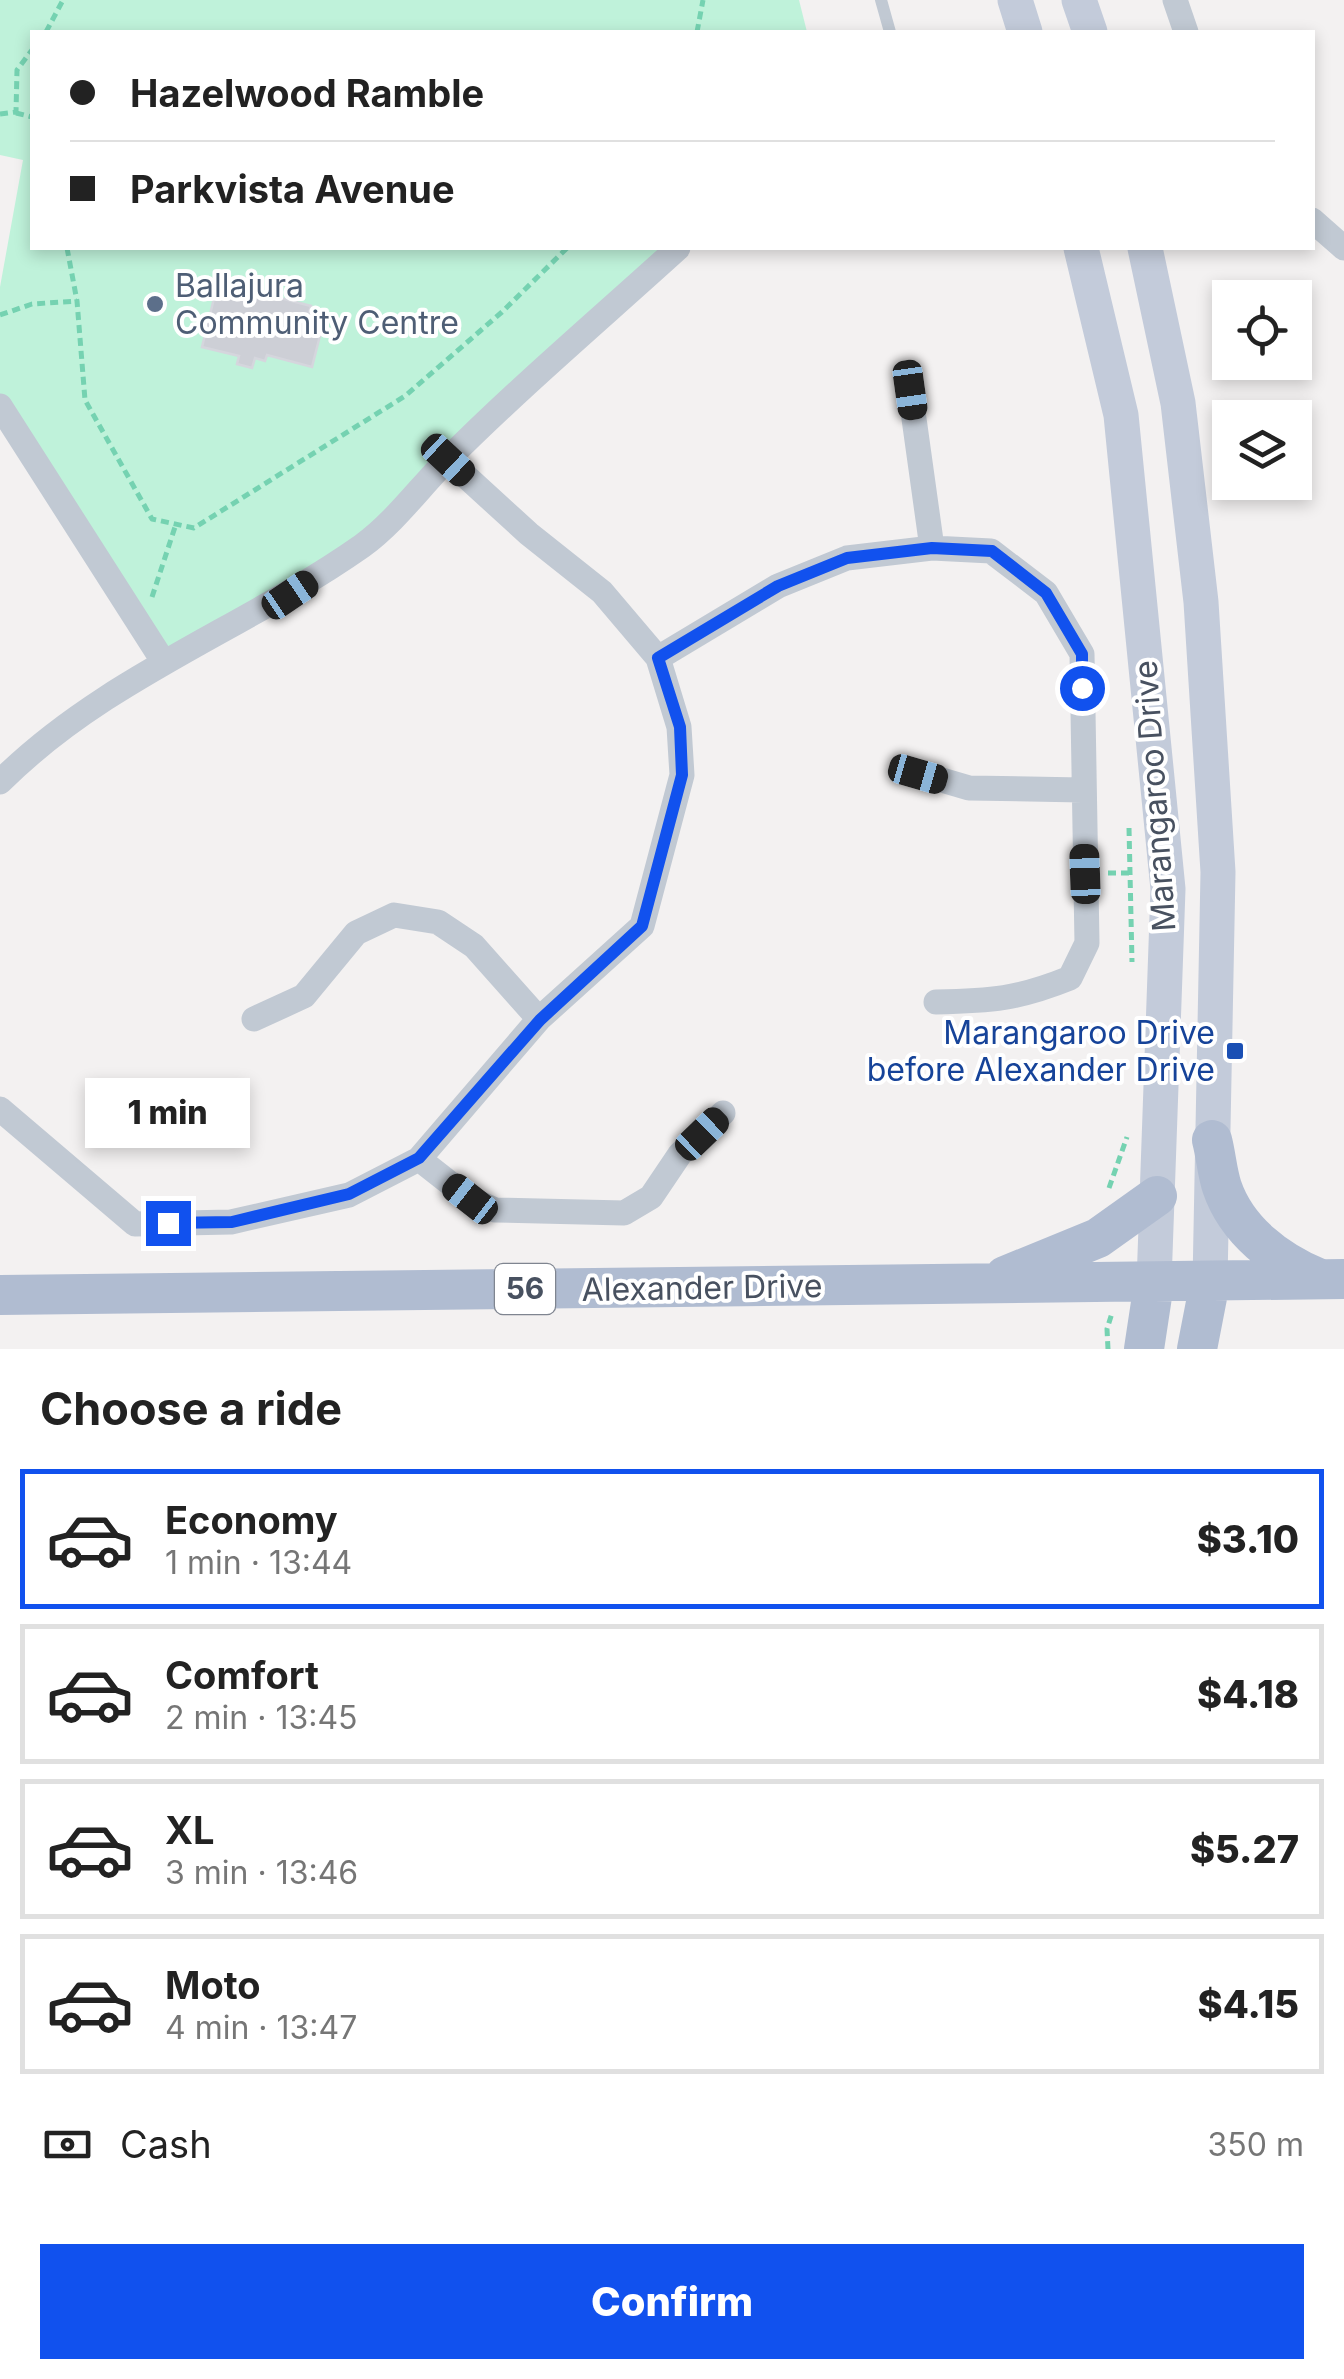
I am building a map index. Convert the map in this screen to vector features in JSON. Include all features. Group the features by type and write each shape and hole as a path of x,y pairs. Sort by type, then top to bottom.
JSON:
{"main road":[{"path":"1016,0 1024,30"},
{"path":"1080,0 1089,30"},
{"name":"Marangaroo Drive","path":"1081,250 1121,415 1168,889 1154,1282 1144,1349"},
{"name":"Marangaroo Drive","path":"1145,250 1178,403 1201,602 1218,872 1210,1282 1197,1349"},
{"path":"1212,1140 1222,1188 1243,1224 1262,1246 1293,1268 1333,1279"},
{"path":"983,1284 1098,1238 1157,1196"},
{"name":"Alexander Drive","path":"0,1295 1333,1279"}],"street":[{"path":"1175,0 1185,30"},
{"path":"1315,223 1344,248"},
{"path":"0,782 71,721 163,661 290,595 367,542 448,460 676,250"},
{"path":"910,390 932,548"},
{"path":"0,406 163,661"},
{"path":"0,1109 136,1224 232,1222 349,1194 419,1158 540,1020 642,926 682,775 680,727 658,658 602,592 529,534 448,460"},
{"path":"658,658 778,586 847,558 932,548 992,551 1046,593 1082,654 1087,943 1070,978 999,1001 936,1002"},
{"path":"918,774 969,788 1082,790"},
{"path":"254,1019 304,996 356,932 394,915 438,922 474,946 540,1020"},
{"path":"419,1158 470,1199 496,1210 624,1213 651,1198 680,1154 724,1113"}],"lane":[{"path":"881,0 889,30"}],"path":[{"path":"47,30 63,0"},
{"path":"697,30 703,0"},
{"path":"16,112 17,70 30,53"},
{"path":"0,114 16,112 30,116"},
{"path":"67,250 77,302 85,400 152,518 194,528 404,396 502,312 564,250"},
{"path":"0,315 32,304 77,302"},
{"path":"143,626 176,524"}],"green space":[{"path":"0,0 799,0 806,30 30,30 30,250 675,250 367,542 163,661 0,406 0,287 23,160 0,155"}],"building":[{"path":"218,282 311,306 309,312 325,316 312,367 267,355 265,361 255,358 252,368 237,364 239,356 202,347"}],"place":[{"name":"Ballajura Community Centre","path":"155,304"},
{"name":"Marangaroo Drive before Alexander Drive","path":"1235,1051"}],"route":[{"path":"168,1223 232,1222 349,1194 419,1158 540,1020 642,926 682,775 680,727 658,658 778,586 847,558 932,548 992,551 1046,593 1082,654 1082,688"}]}
